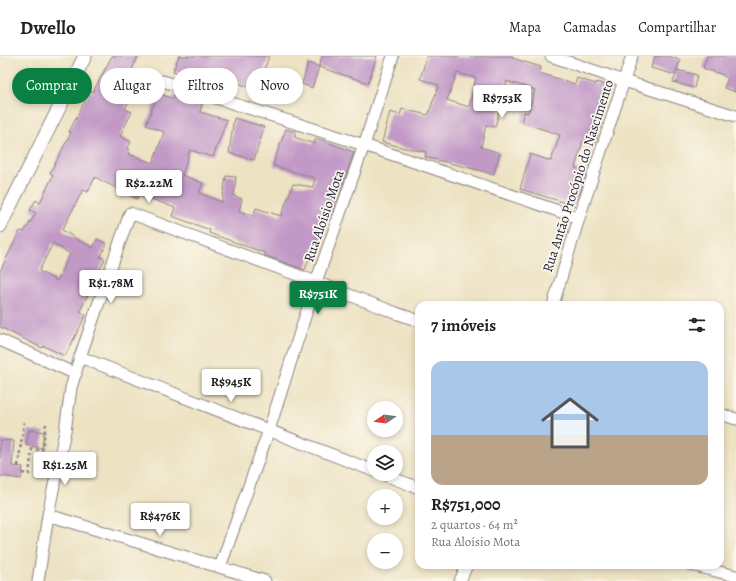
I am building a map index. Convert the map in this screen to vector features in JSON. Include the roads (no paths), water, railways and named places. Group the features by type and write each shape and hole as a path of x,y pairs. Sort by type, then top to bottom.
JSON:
{"street":[{"path":"0,226 85,56"},
{"name":"Rua Aloísio Mota","path":"220,568 269,430 316,282 364,145 393,56"},
{"path":"551,56 624,81 736,116"},
{"name":"Rua Antão Procópio do Nascimento","path":"554,301 579,218 632,56"},
{"path":"165,82 364,145 579,218"},
{"path":"38,581 48,515 71,388 80,357 130,213 415,319"},
{"path":"0,340 76,374"},
{"path":"80,357 367,468"},
{"path":"724,415 736,419"},
{"path":"400,481 415,486"},
{"path":"48,515 220,568 239,577 265,581"},
{"path":"460,581 465,569"},
{"path":"707,569 736,576"}]}
